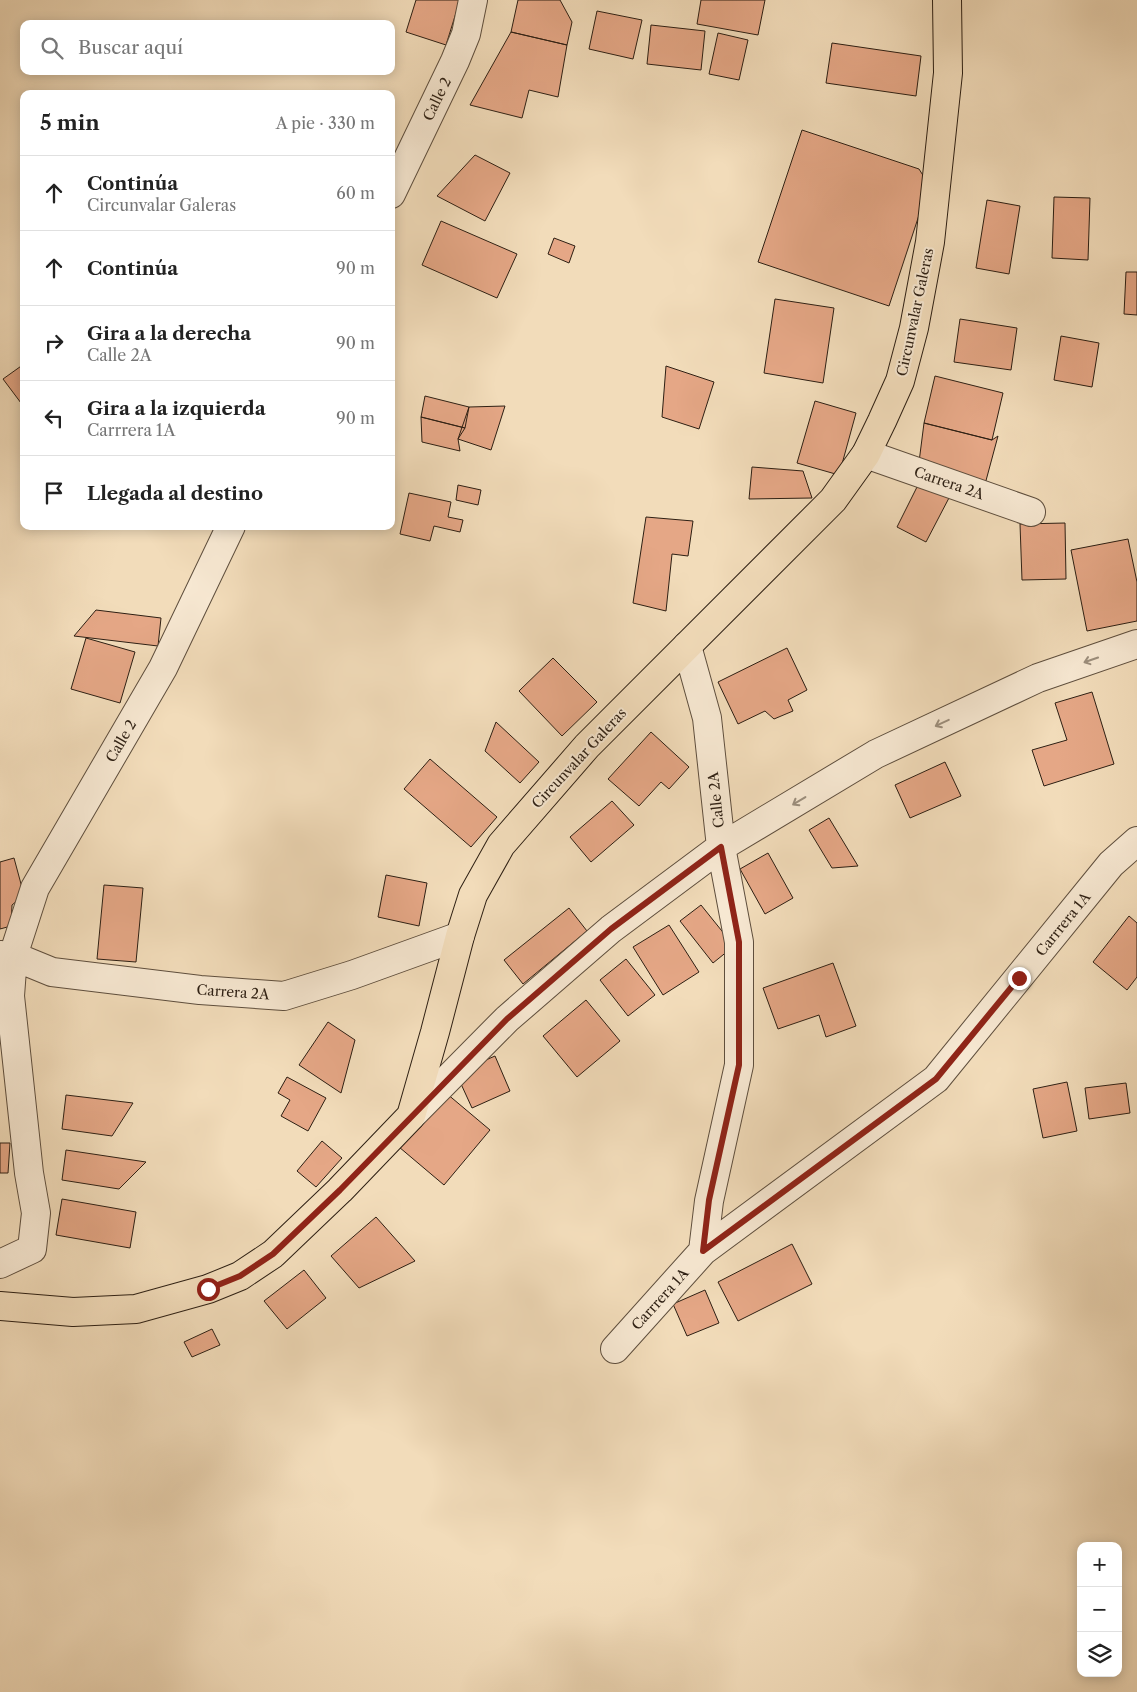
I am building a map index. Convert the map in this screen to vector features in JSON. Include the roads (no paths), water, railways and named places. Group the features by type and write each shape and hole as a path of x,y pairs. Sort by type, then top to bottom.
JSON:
{"main road":[{"name":"Circunvalar Galeras","path":"0,1306 74,1312 136,1309 208,1289 240,1276 273,1254 340,1190 411,1116 473,895 501,845 587,746 833,500 866,454 900,381 914,328 930,242 948,73 948,0"}],"street":[{"name":"Calle 2","path":"395,186 455,61 466,34 473,0"},
{"name":"Carrera 2A","path":"866,454 1031,512"},
{"name":"Calle 2","path":"0,1264 32,1249 36,1213 10,996 7,955 35,888 163,668 229,530"},
{"path":"411,1116 507,1019 611,929 721,847 876,754 1038,678 1137,644"},
{"name":"Calle 2A","path":"688,646 707,718 721,847 739,942 739,1065 709,1200 703,1251"},
{"name":"Carrrera 1A","path":"615,1349 703,1251 936,1079 1111,864 1137,842"},
{"name":"Carrera 2A","path":"7,955 52,972 200,990 284,996 352,975 460,936"}]}
